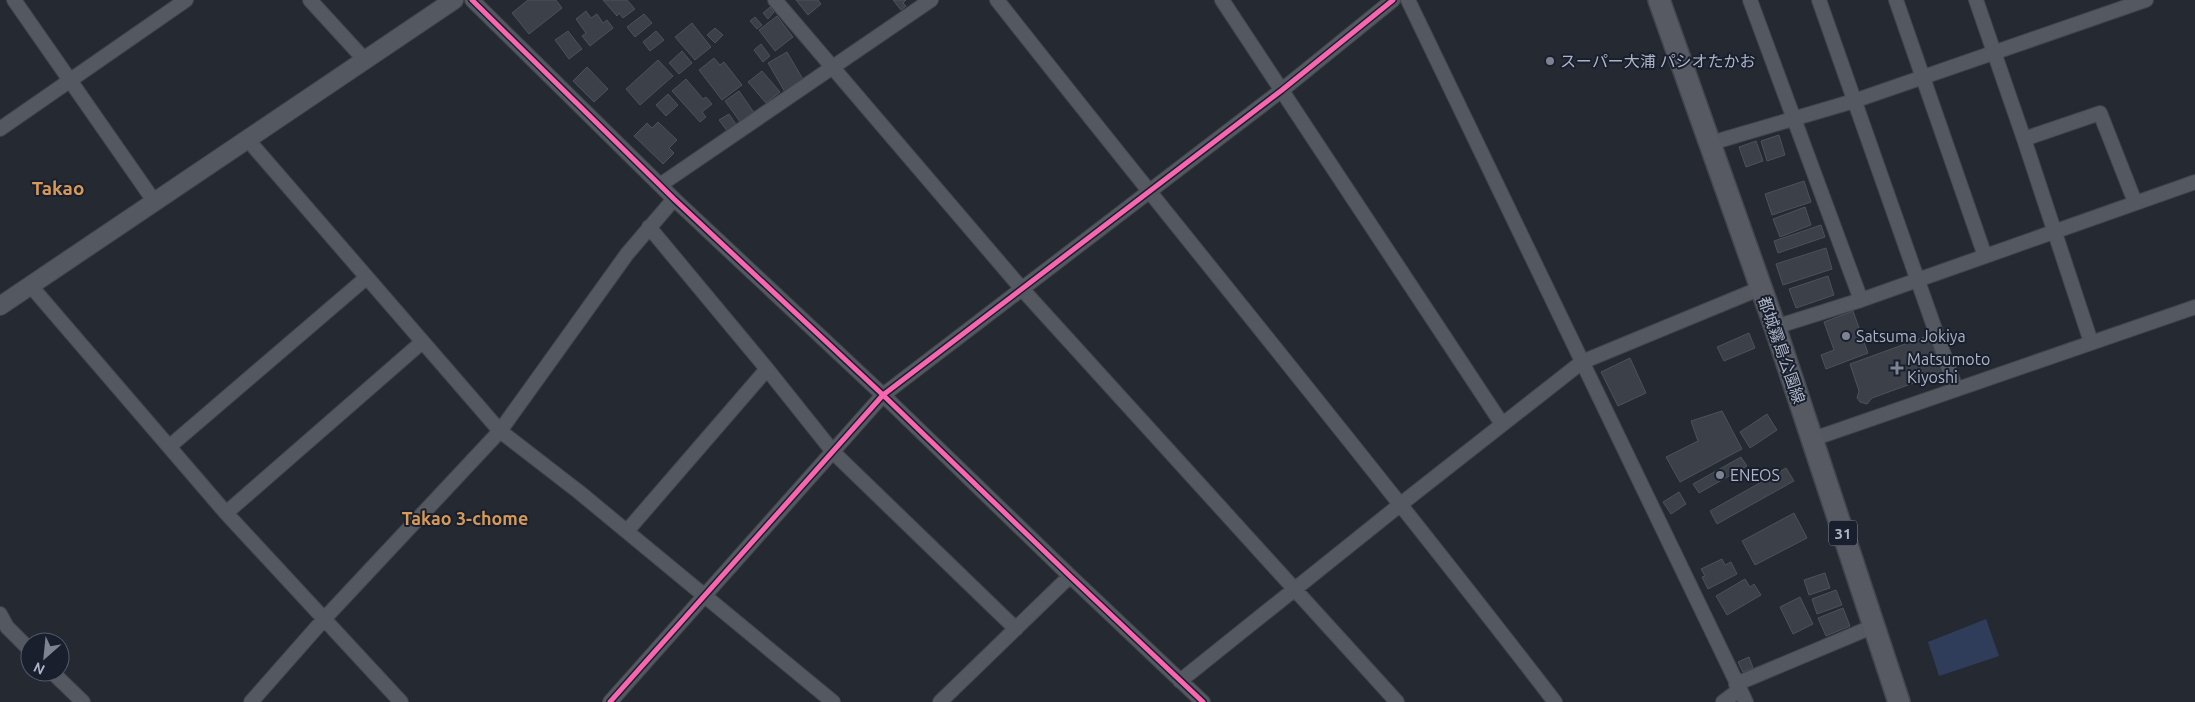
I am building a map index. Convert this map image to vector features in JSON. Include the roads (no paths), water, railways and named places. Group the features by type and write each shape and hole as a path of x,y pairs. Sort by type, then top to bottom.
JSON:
{"main road":[{"name":"都城霧島公園線","path":"1659,0 1775,327 1900,702"}],"street":[{"path":"14,0 154,201"},
{"path":"0,129 186,0"},
{"path":"310,0 364,59"},
{"path":"0,306 454,0"},
{"path":"472,0 674,199 883,395 1203,702"},
{"path":"775,0 1022,289 1397,702"},
{"path":"660,185 931,0"},
{"path":"997,0 1401,504 1555,702"},
{"path":"1222,0 1502,424"},
{"path":"610,702 706,597 883,395 1282,90 1393,0"},
{"path":"1408,0 1740,692"},
{"path":"1750,0 1861,300"},
{"path":"1819,0 1956,390"},
{"path":"1896,0 1984,256"},
{"path":"1976,0 2091,342"},
{"path":"1711,144 1854,101 2146,0"},
{"path":"2024,139 2100,113 2135,202"},
{"path":"248,140 421,343 500,431 579,492 833,702"},
{"path":"1775,327 1861,300 2195,182"},
{"path":"251,702 325,618 500,431 627,254 674,199"},
{"path":"649,228 767,369 834,453 1016,629"},
{"path":"170,446 366,278"},
{"path":"30,285 226,513 402,702"},
{"path":"1180,681 1582,362 1761,288"},
{"path":"1813,439 2195,307"},
{"path":"226,513 421,343"},
{"path":"627,532 767,369"},
{"path":"940,702 1070,576"},
{"path":"0,614 7,627 20,640"},
{"path":"1723,702 1874,626"},
{"path":"61,682 78,700"}],"water":[{"path":"1986,619 1999,656 1939,676 1928,642"}],"place":[{"name":"スーパー大浦 パシオたかお","path":"1550,61"},
{"name":"Satsuma Jokiya","path":"1846,336"},
{"name":"Matsumoto Kiyoshi","path":"1897,368"},
{"name":"ENEOS","path":"1720,475"}],"district":[{"name":"Takao","path":"58,188"},
{"name":"Takao 3-chome","path":"465,518"}]}
